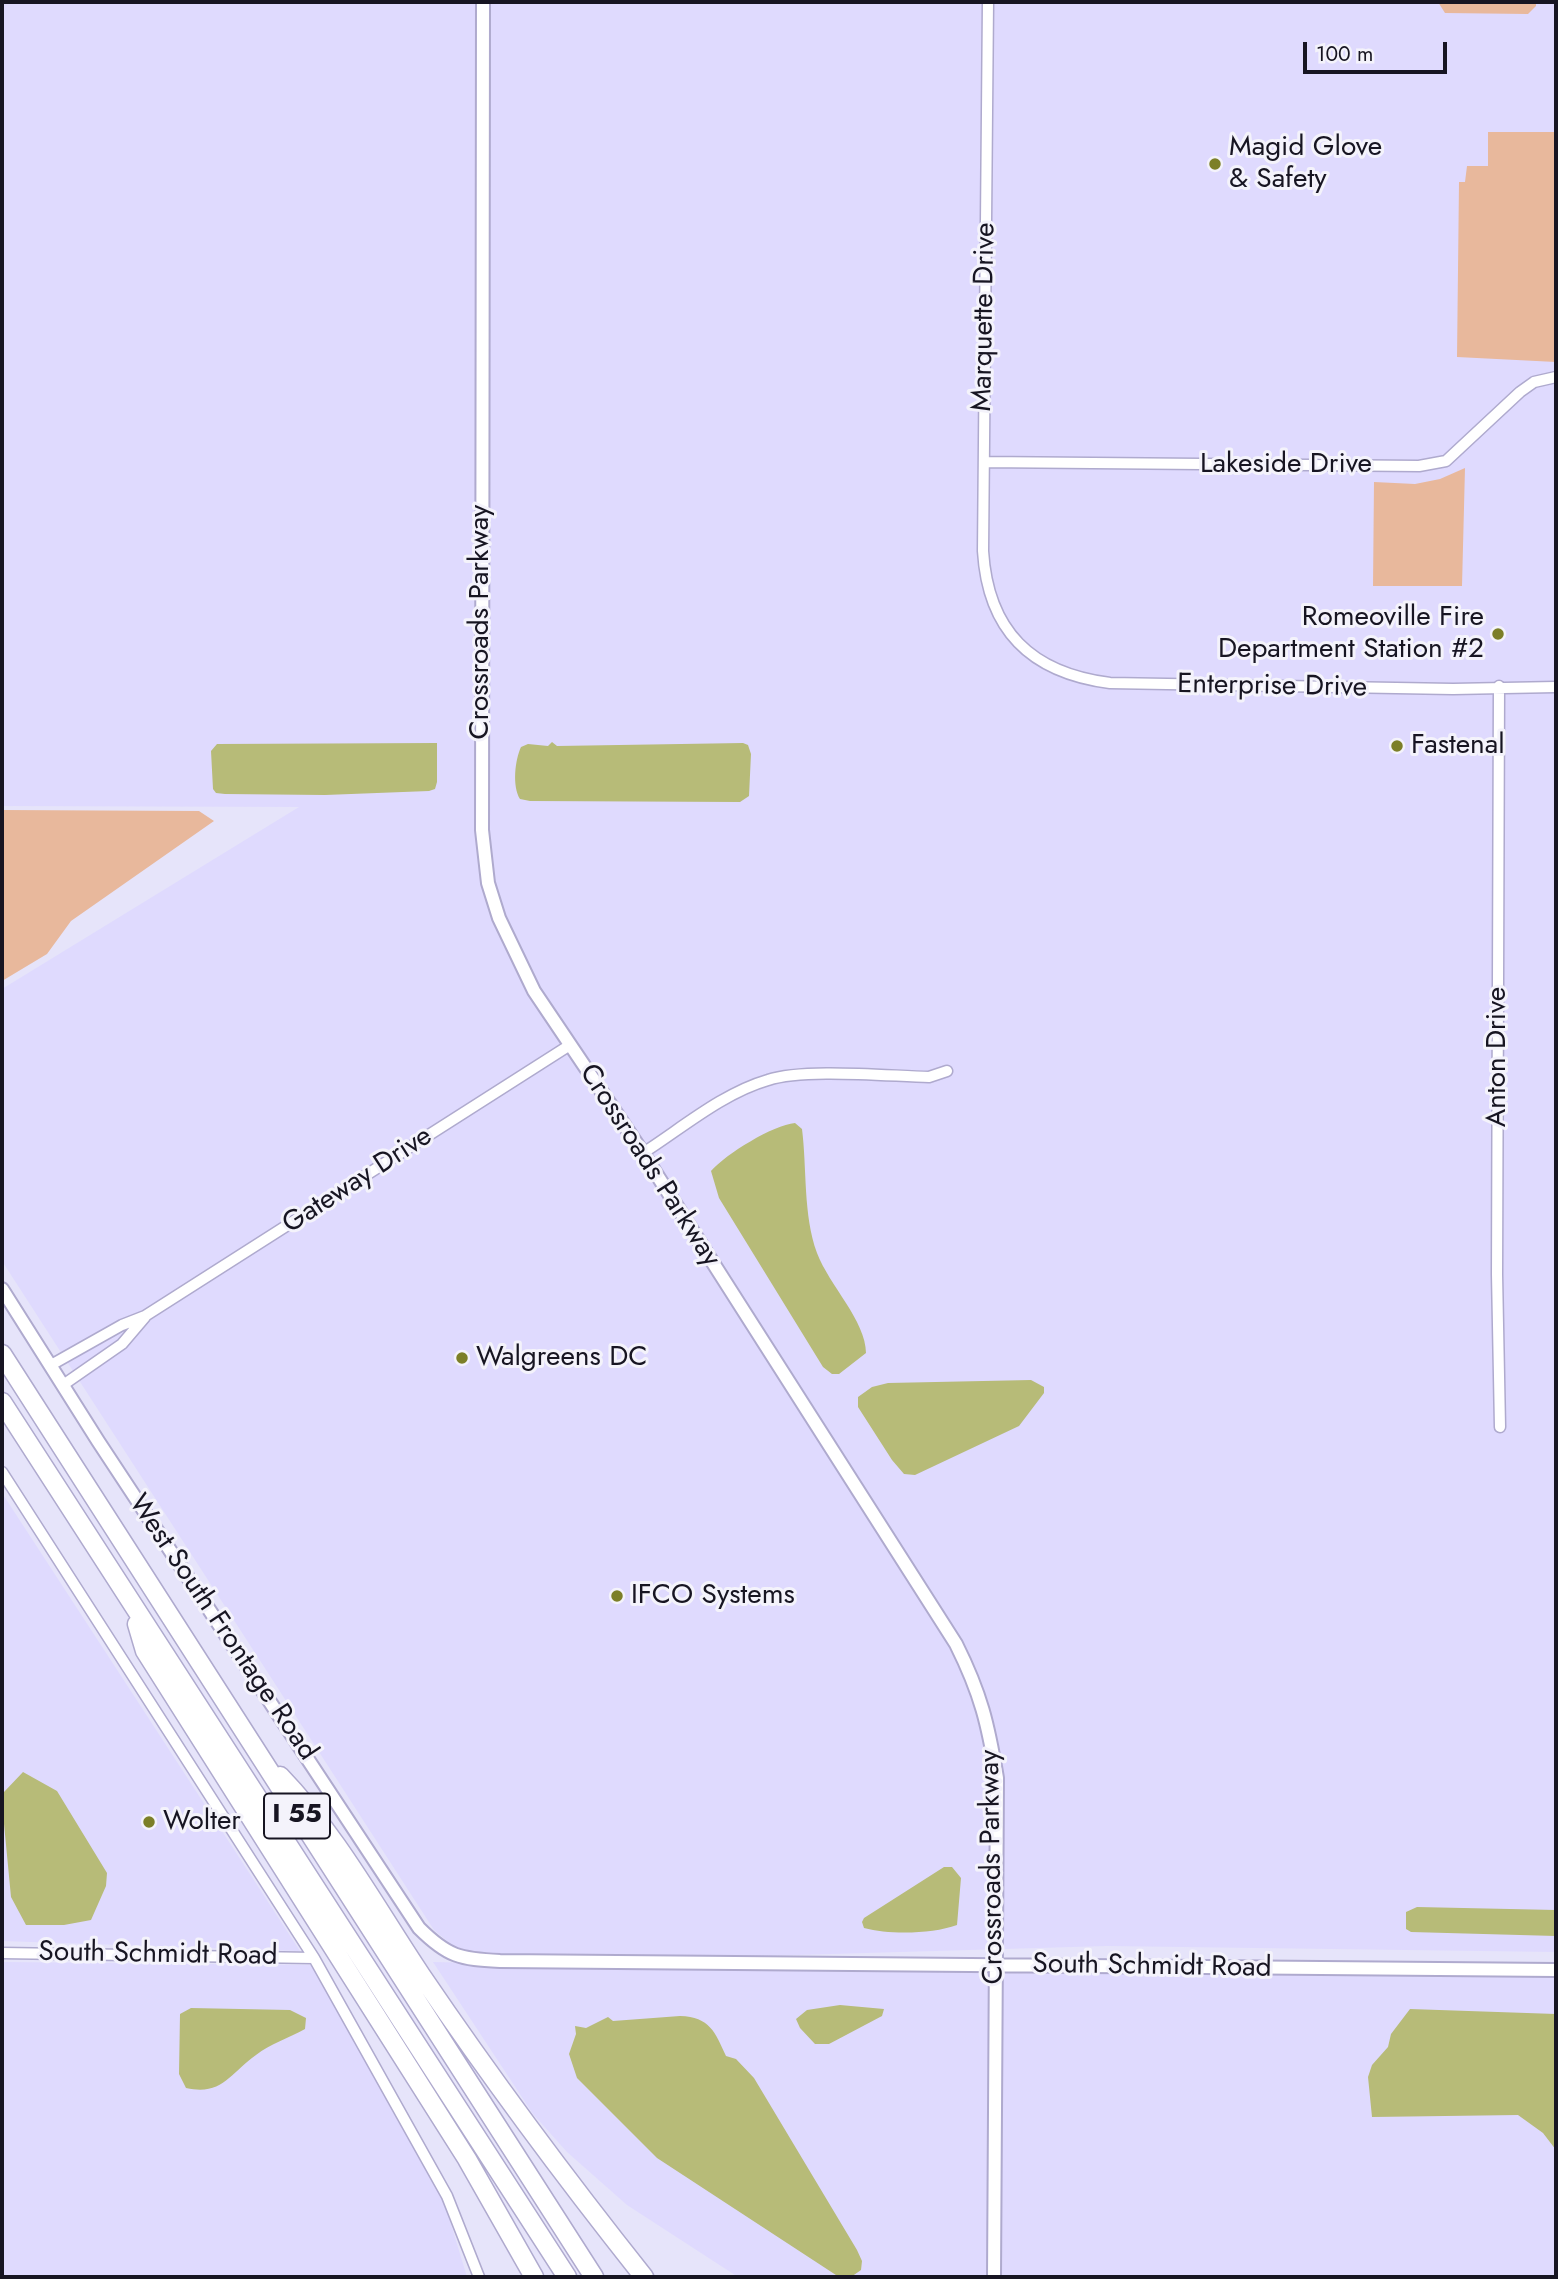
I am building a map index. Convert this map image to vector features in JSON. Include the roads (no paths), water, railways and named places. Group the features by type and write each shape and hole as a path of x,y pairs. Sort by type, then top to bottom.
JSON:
{"highway":[{"name":"I 55","path":"2,1354 594,2277"},
{"name":"I 55","path":"2,1402 567,2277"},
{"path":"129,1600 145,1651 467,2159 534,2277"},
{"path":"252,1747 313,1810 421,1975 566,2180 644,2277"}],"street":[{"name":"Crossroads Parkway","path":"482,2 484,849 488,883 513,952 570,1045 643,1153 956,1644 974,1680 987,1717 997,1778 994,2277"},
{"name":"Marquette Drive","path":"988,2 984,572 988,595 1004,628"},
{"name":"Lakeside Drive","path":"984,462 1419,466 1446,461 1520,392 1534,382 1556,377"},
{"name":"Enterprise Drive","path":"1004,628 1027,652 1050,667 1087,680 1110,683 1451,689 1556,687"},
{"name":"Anton Drive","path":"1499,686 1500,1427"},
{"name":"Gateway Drive","path":"51,1365 122,1325 145,1317 570,1045"},
{"path":"643,1153 737,1092 769,1079 804,1076 929,1077 947,1071"},
{"name":"West South Frontage Road","path":"2,1289 419,1928 439,1948 454,1957"},
{"name":"Gateway Drive","path":"64,1385 122,1344 145,1317"},
{"path":"2,1472 314,1958 447,2196 478,2277"},
{"name":"South Schmidt Road","path":"2,1952 314,1958"},
{"name":"South Schmidt Road","path":"454,1957 509,1961 1556,1970"}],"place":[{"name":"Magid Glove & Safety","path":"1215,164"},
{"name":"Romeoville Fire Department Station #2","path":"1498,634"},
{"name":"Fastenal","path":"1397,746"},
{"name":"Walgreens DC","path":"462,1358"},
{"name":"IFCO Systems","path":"617,1596"},
{"name":"Wolter","path":"149,1822"}]}
